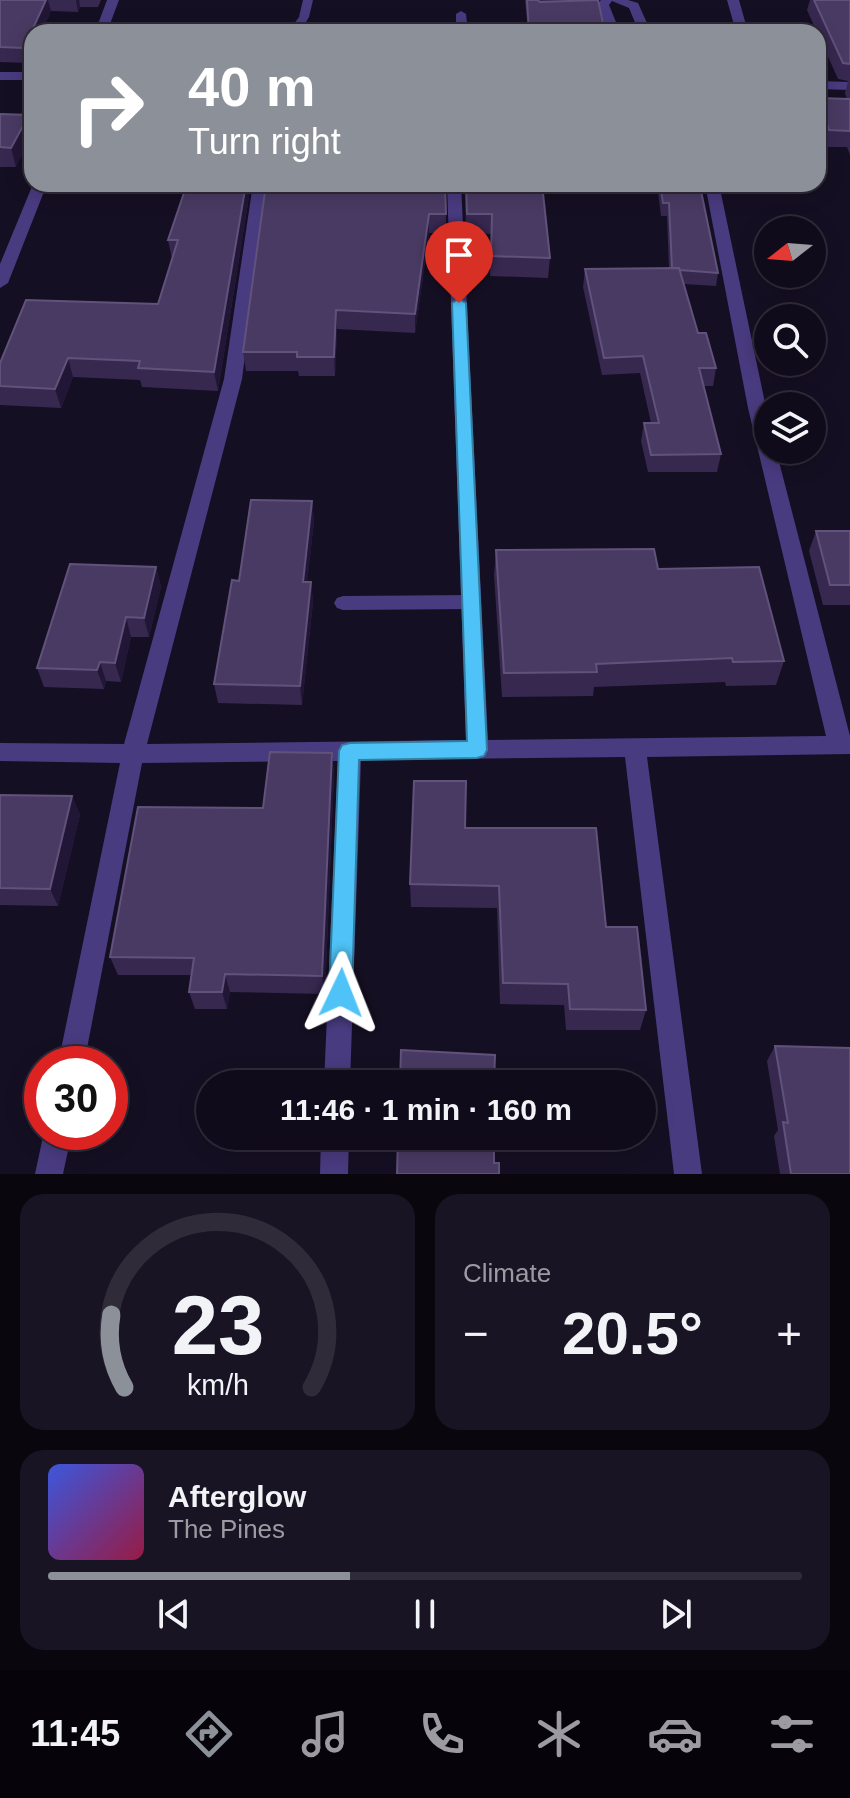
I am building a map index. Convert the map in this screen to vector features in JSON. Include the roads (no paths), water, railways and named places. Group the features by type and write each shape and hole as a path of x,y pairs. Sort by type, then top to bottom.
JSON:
{"street":[{"path":"104,24 113,0"},
{"path":"617,0 634,6 642,24"},
{"path":"733,0 740,24"},
{"path":"605,3 612,24"},
{"path":"0,76 24,76"},
{"path":"826,85 850,86"},
{"path":"0,283 37,192"},
{"path":"75,1046 133,754 233,379 259,192"},
{"path":"454,192 477,750"},
{"path":"0,752 133,754 845,746 757,408 714,192"},
{"path":"635,748 688,1174"},
{"path":"338,1070 350,751"},
{"path":"49,1174 54,1150"},
{"path":"334,1174 335,1150"}],"lane":[{"path":"299,24 308,0"},
{"path":"587,6 605,3"},
{"path":"461,14 462,24"},
{"path":"343,603 471,602"}]}
